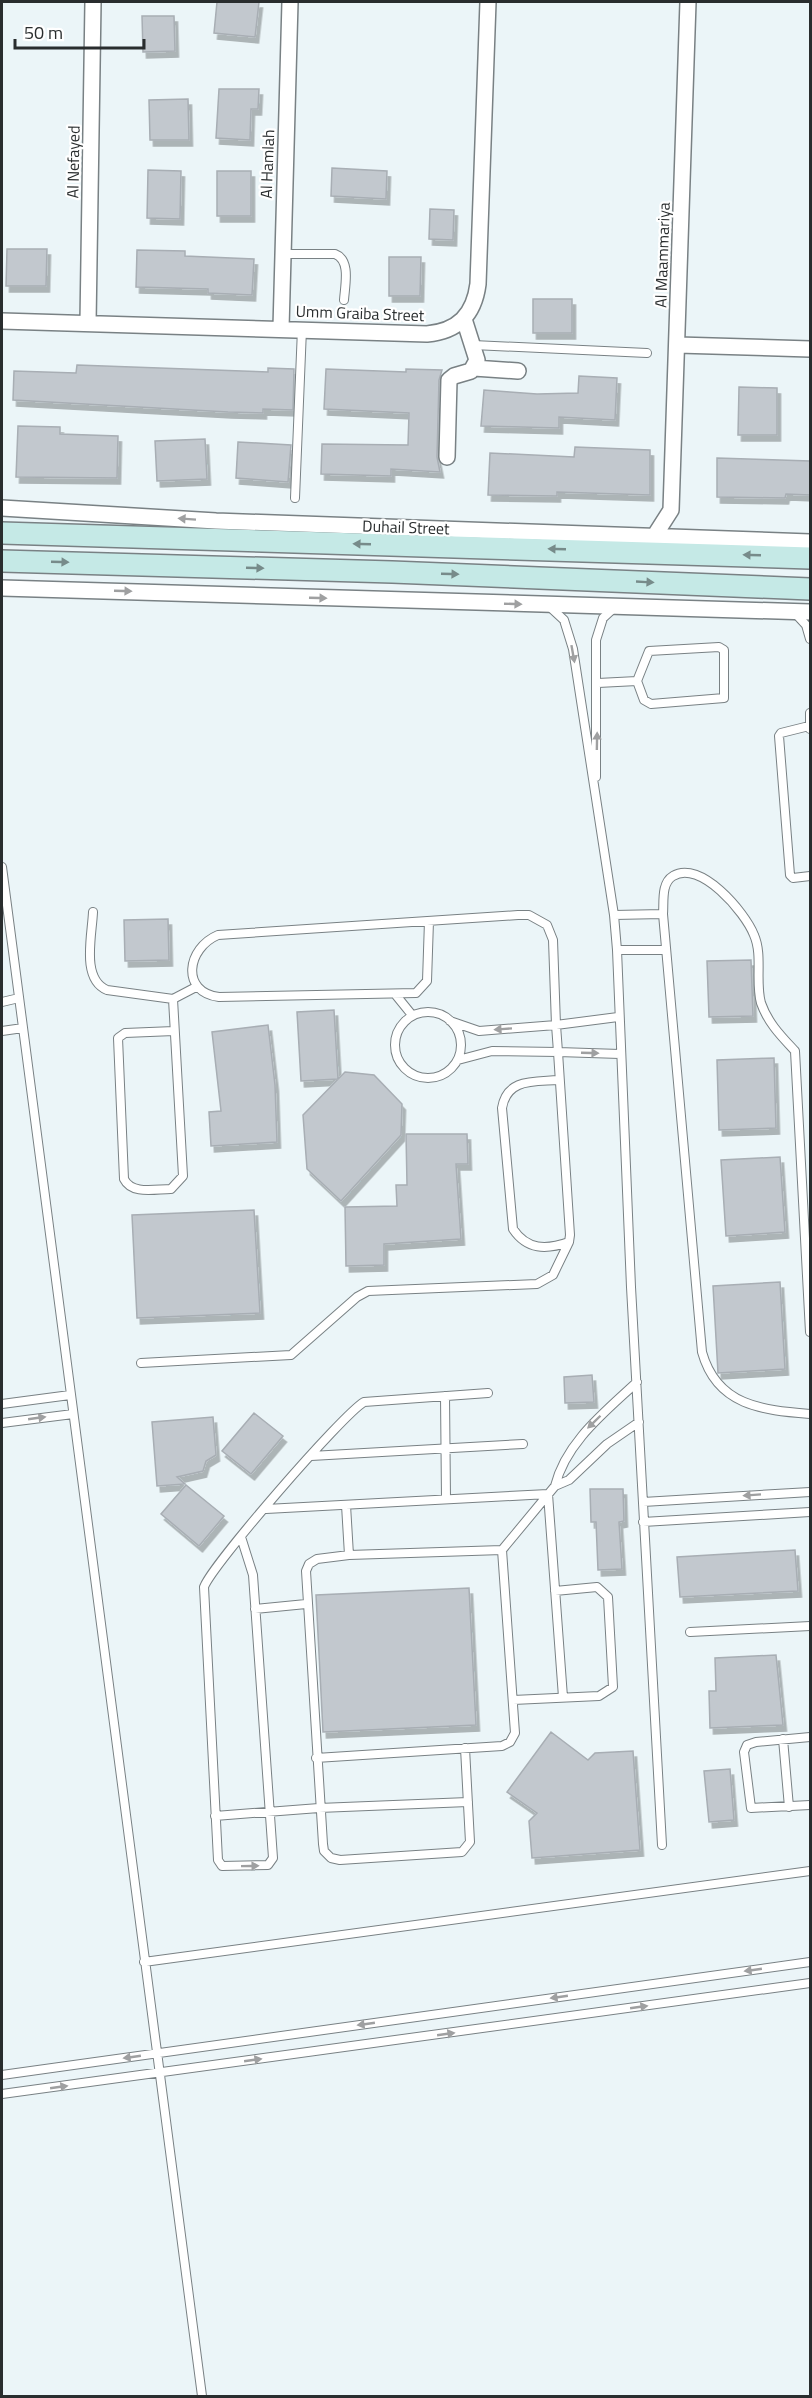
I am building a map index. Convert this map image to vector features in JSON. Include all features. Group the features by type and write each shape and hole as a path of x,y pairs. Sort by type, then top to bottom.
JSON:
{"main road":[{"path":"2,519 148,538"},
{"name":"Duhail Street","path":"2,533 810,558"},
{"path":"2,561 392,572 810,589"}],"street":[{"name":"Al Nefayed","path":"88,323 93,2"},
{"name":"Al Hamlah","path":"281,328 290,2"},
{"path":"474,368 477,360 464,319 472,309 478,285 488,2"},
{"name":"Al Maammariya","path":"671,510 688,2"},
{"name":"Umm Graiba Street","path":"2,321 428,334 454,328 464,319"},
{"path":"678,345 810,349"},
{"path":"447,457 449,380 474,368 518,371"},
{"name":"Duhail Street","path":"2,508 216,521 810,542"},
{"path":"655,535 671,510 687,536"},
{"path":"2,588 810,612"}],"lane":[{"path":"283,254 341,256 345,262 344,300"},
{"path":"295,498 302,329"},
{"path":"473,345 647,353"},
{"path":"546,605 564,620 570,639 614,915 643,1522 662,1845"},
{"path":"595,800 597,632 603,618 615,607"},
{"path":"791,610 806,625 810,639"},
{"path":"719,647 724,650 724,698 651,704 644,699 637,681 649,651 719,647"},
{"path":"598,683 637,681"},
{"path":"810,713 810,728 781,733 779,736 790,875 793,878 810,876"},
{"path":"2,867 202,2397"},
{"path":"810,1332 795,1051 768,1022 760,1000 754,935 725,893 693,872 683,872 671,877 665,887 663,914 701,1340 706,1366 719,1386 742,1401 770,1410 810,1414"},
{"path":"93,912 91,974 99,987 173,999 196,987"},
{"path":"614,915 663,914"},
{"path":"141,1363 291,1355 362,1293 537,1284 553,1275 569,1242 558,1080 553,940 547,925 529,915 429,921 218,935 203,943 196,951 193,974 196,987 203,993 219,997 416,993 427,981 429,921"},
{"path":"617,950 665,950"},
{"path":"395,994 412,1016"},
{"path":"2,1002 19,998"},
{"path":"173,999 183,1176 171,1189 136,1190 124,1179 118,1038 125,1033 174,1031"},
{"path":"450,1020 459,1032 462,1046 458,1060 450,1071 438,1077 423,1078 410,1074 400,1064 394,1051 395,1037 401,1024 412,1016 425,1012 439,1013 450,1020 479,1031 618,1017"},
{"path":"2,1031 22,1028"},
{"path":"458,1060 492,1051 620,1054"},
{"path":"558,1080 518,1084 506,1092 502,1108 513,1229 519,1237 539,1248 551,1249 569,1242"},
{"path":"555,1486 558,1472 587,1428 637,1382"},
{"path":"242,1538 251,1563 273,1858 268,1865 222,1866 218,1860 215,1816 204,1587 208,1577 345,1417 364,1402 488,1393"},
{"path":"2,1404 70,1395"},
{"path":"445,1396 446,1499"},
{"path":"2,1423 73,1414"},
{"path":"316,1758 502,1746 510,1742 515,1733 502,1550 555,1486 569,1480 607,1444 639,1422"},
{"path":"311,1456 523,1444"},
{"path":"643,1502 810,1492"},
{"path":"266,1509 548,1494"},
{"path":"548,1494 562,1697"},
{"path":"346,1505 348,1555"},
{"path":"643,1522 810,1512"},
{"path":"465,1748 470,1842 462,1852 340,1860 331,1858 324,1851 319,1808 304,1580 309,1564 317,1559 348,1555 502,1550"},
{"path":"513,1700 600,1696 613,1687 608,1597 597,1587 555,1591"},
{"path":"255,1609 306,1604"},
{"path":"690,1632 810,1626"},
{"path":"810,1737 747,1745 744,1752 748,1805 754,1810 810,1805"},
{"path":"783,1739 789,1807"},
{"path":"215,1816 319,1808 468,1802"},
{"path":"144,1962 810,1871"},
{"path":"2,2075 810,1962"},
{"path":"2,2094 810,1983"}],"building":[{"path":"217,2 259,2 255,37 214,33"},
{"path":"142,16 174,16 175,51 143,52"},
{"path":"219,89 259,89 258,109 251,109 250,140 216,138"},
{"path":"188,99 189,140 150,140 149,100"},
{"path":"332,168 387,171 386,199 331,196"},
{"path":"148,170 181,171 180,219 147,218"},
{"path":"217,171 251,171 251,216 217,216"},
{"path":"430,209 454,210 453,240 429,239"},
{"path":"7,249 47,249 46,286 6,286"},
{"path":"137,250 185,251 185,256 254,259 252,295 208,293 208,289 136,287"},
{"path":"389,257 421,257 420,296 389,296"},
{"path":"533,299 572,299 572,333 533,333"},
{"path":"77,365 268,372 268,368 294,369 293,410 263,409 263,413 228,412 13,400 14,371 76,373"},
{"path":"326,369 406,372 406,369 442,370 439,380 437,457 440,472 391,469 391,476 321,474 322,444 408,445 409,413 324,409"},
{"path":"579,376 617,378 615,420 559,417 559,428 481,426 484,390 537,394 578,393"},
{"path":"739,387 777,388 777,435 738,435"},
{"path":"18,426 60,427 60,434 118,436 117,478 16,477"},
{"path":"205,439 207,479 157,481 155,441"},
{"path":"238,442 291,445 288,482 236,478"},
{"path":"575,447 650,450 650,495 557,492 557,496 488,495 490,453 574,457"},
{"path":"717,458 810,461 810,495 786,494 785,498 717,497"},
{"path":"168,919 169,960 125,961 124,920"},
{"path":"751,960 753,1016 709,1017 707,961"},
{"path":"334,1010 338,1079 301,1081 297,1012"},
{"path":"268,1025 275,1085 277,1142 211,1146 209,1112 221,1111 212,1032"},
{"path":"774,1058 776,1128 719,1130 717,1060"},
{"path":"345,1072 374,1075 402,1104 401,1135 341,1201 307,1169 303,1115"},
{"path":"406,1134 467,1134 468,1164 456,1164 461,1239 384,1244 384,1265 346,1266 345,1207 397,1206 396,1185 407,1185"},
{"path":"780,1157 785,1232 726,1236 721,1160"},
{"path":"254,1210 260,1313 137,1318 132,1215"},
{"path":"780,1282 785,1369 718,1373 713,1286"},
{"path":"592,1375 594,1402 565,1403 564,1377"},
{"path":"254,1413 283,1436 251,1474 222,1451"},
{"path":"213,1417 216,1455 206,1461 203,1471 177,1477 185,1484 157,1486 152,1422"},
{"path":"186,1485 224,1516 199,1546 161,1514"},
{"path":"590,1489 623,1489 624,1521 619,1522 622,1569 598,1570 596,1522 591,1522"},
{"path":"795,1550 798,1591 680,1597 677,1557"},
{"path":"469,1588 476,1725 323,1732 316,1595"},
{"path":"776,1655 783,1725 710,1728 709,1691 716,1691 715,1658"},
{"path":"551,1732 588,1760 595,1753 633,1751 640,1850 532,1858 529,1821 537,1813 507,1792"},
{"path":"730,1769 734,1820 709,1822 704,1771"}]}
